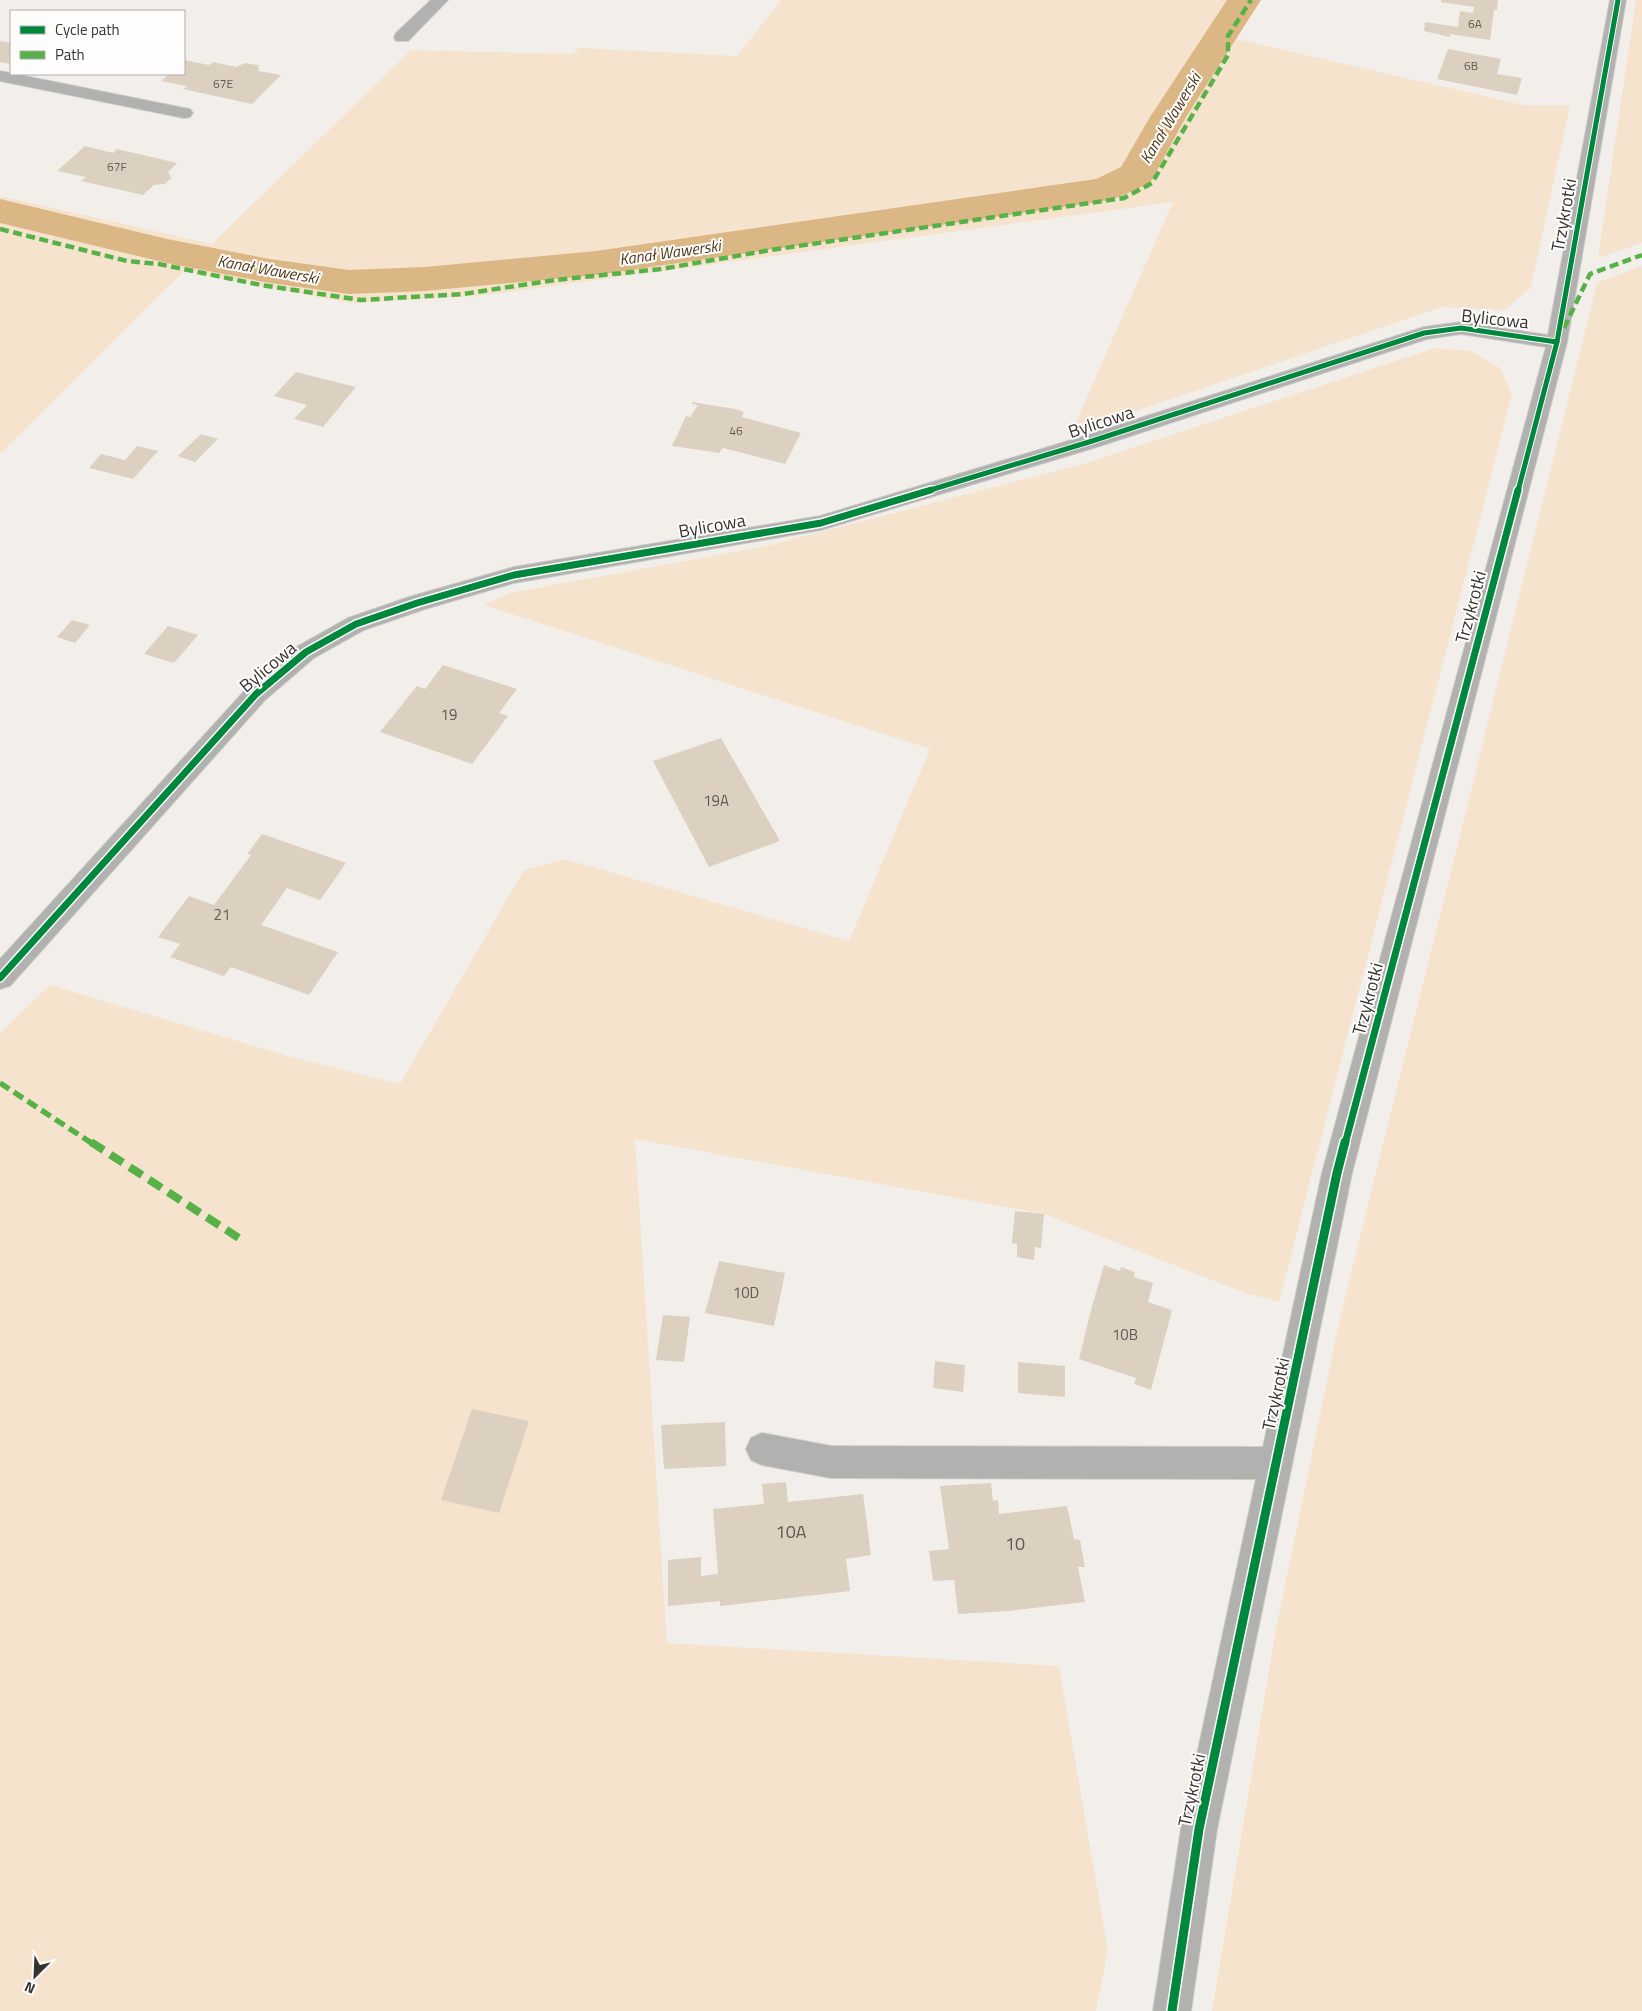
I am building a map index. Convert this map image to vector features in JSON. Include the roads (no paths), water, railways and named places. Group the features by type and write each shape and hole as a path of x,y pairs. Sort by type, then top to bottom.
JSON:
{"street":[{"path":"402,37 440,0"},
{"name":"Trzykrotki","path":"1172,2011 1199,1828 1338,1173 1557,342 1618,0"},
{"path":"0,76 184,113"},
{"name":"Bylicowa","path":"0,978 256,694 306,652 356,624 417,603 514,575 821,523 1088,442 1424,333 1461,328 1557,342"},
{"path":"762,1449 831,1462 1276,1463"}],"waterway":[{"name":"Kanał Wawerski","path":"0,211 167,251 270,271 349,282 425,279 596,263 1105,189 1136,175 1168,117 1244,0"}]}
